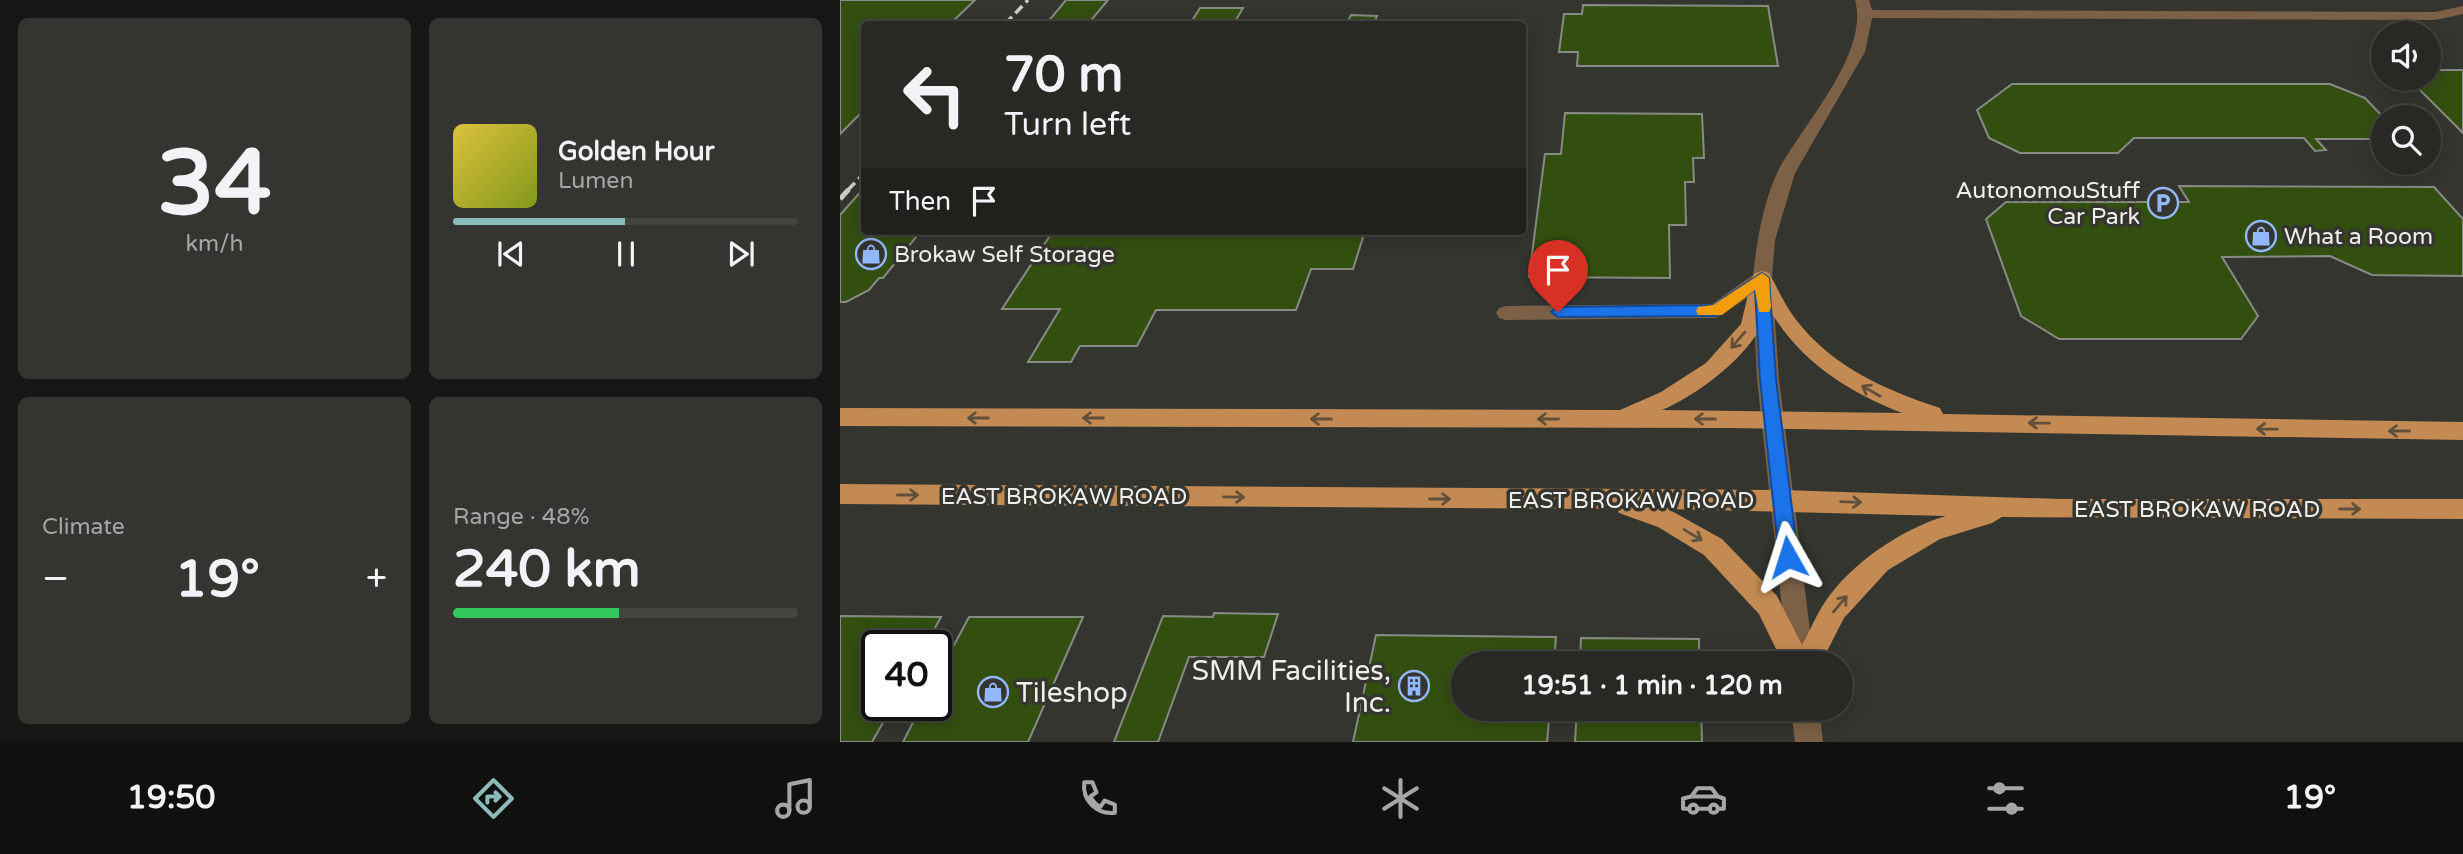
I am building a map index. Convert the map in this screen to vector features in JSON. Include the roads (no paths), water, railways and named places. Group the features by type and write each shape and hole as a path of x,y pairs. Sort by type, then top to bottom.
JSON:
{"main road":[{"path":"1616,419 1670,398 1713,369 1749,327 1762,278"},
{"path":"1762,278 1790,328 1830,367 1891,402 1958,422"},
{"path":"840,418 1616,419 2463,431"},
{"name":"EAST BROKAW ROAD","path":"840,495 1782,500 2061,509 2463,509"},
{"path":"1608,500 1666,519 1713,547 1768,605 1793,651"},
{"path":"1813,651 1835,609 1879,562 1933,530 1994,513 2061,509"}],"street":[{"path":"2198,0 2211,16"},
{"path":"1798,651 1773,421 1762,278 1766,240 1786,173 1858,52 1864,7 2211,16 2435,16 2463,10"},
{"path":"1506,313 1716,311 1762,278"},
{"path":"1806,721 1809,742"}],"railway":[{"path":"1008,21 1028,0"},
{"path":"848,190 861,176"},
{"path":"840,199 850,188"}],"place":[{"name":"AutonomouStuff Car Park","path":"2163,203"},
{"name":"What a Room","path":"2261,236"},
{"name":"Brokaw Self Storage","path":"871,254"},
{"name":"SMM Facilities, Inc.","path":"1414,686"},
{"name":"Tileshop","path":"993,692"}]}
